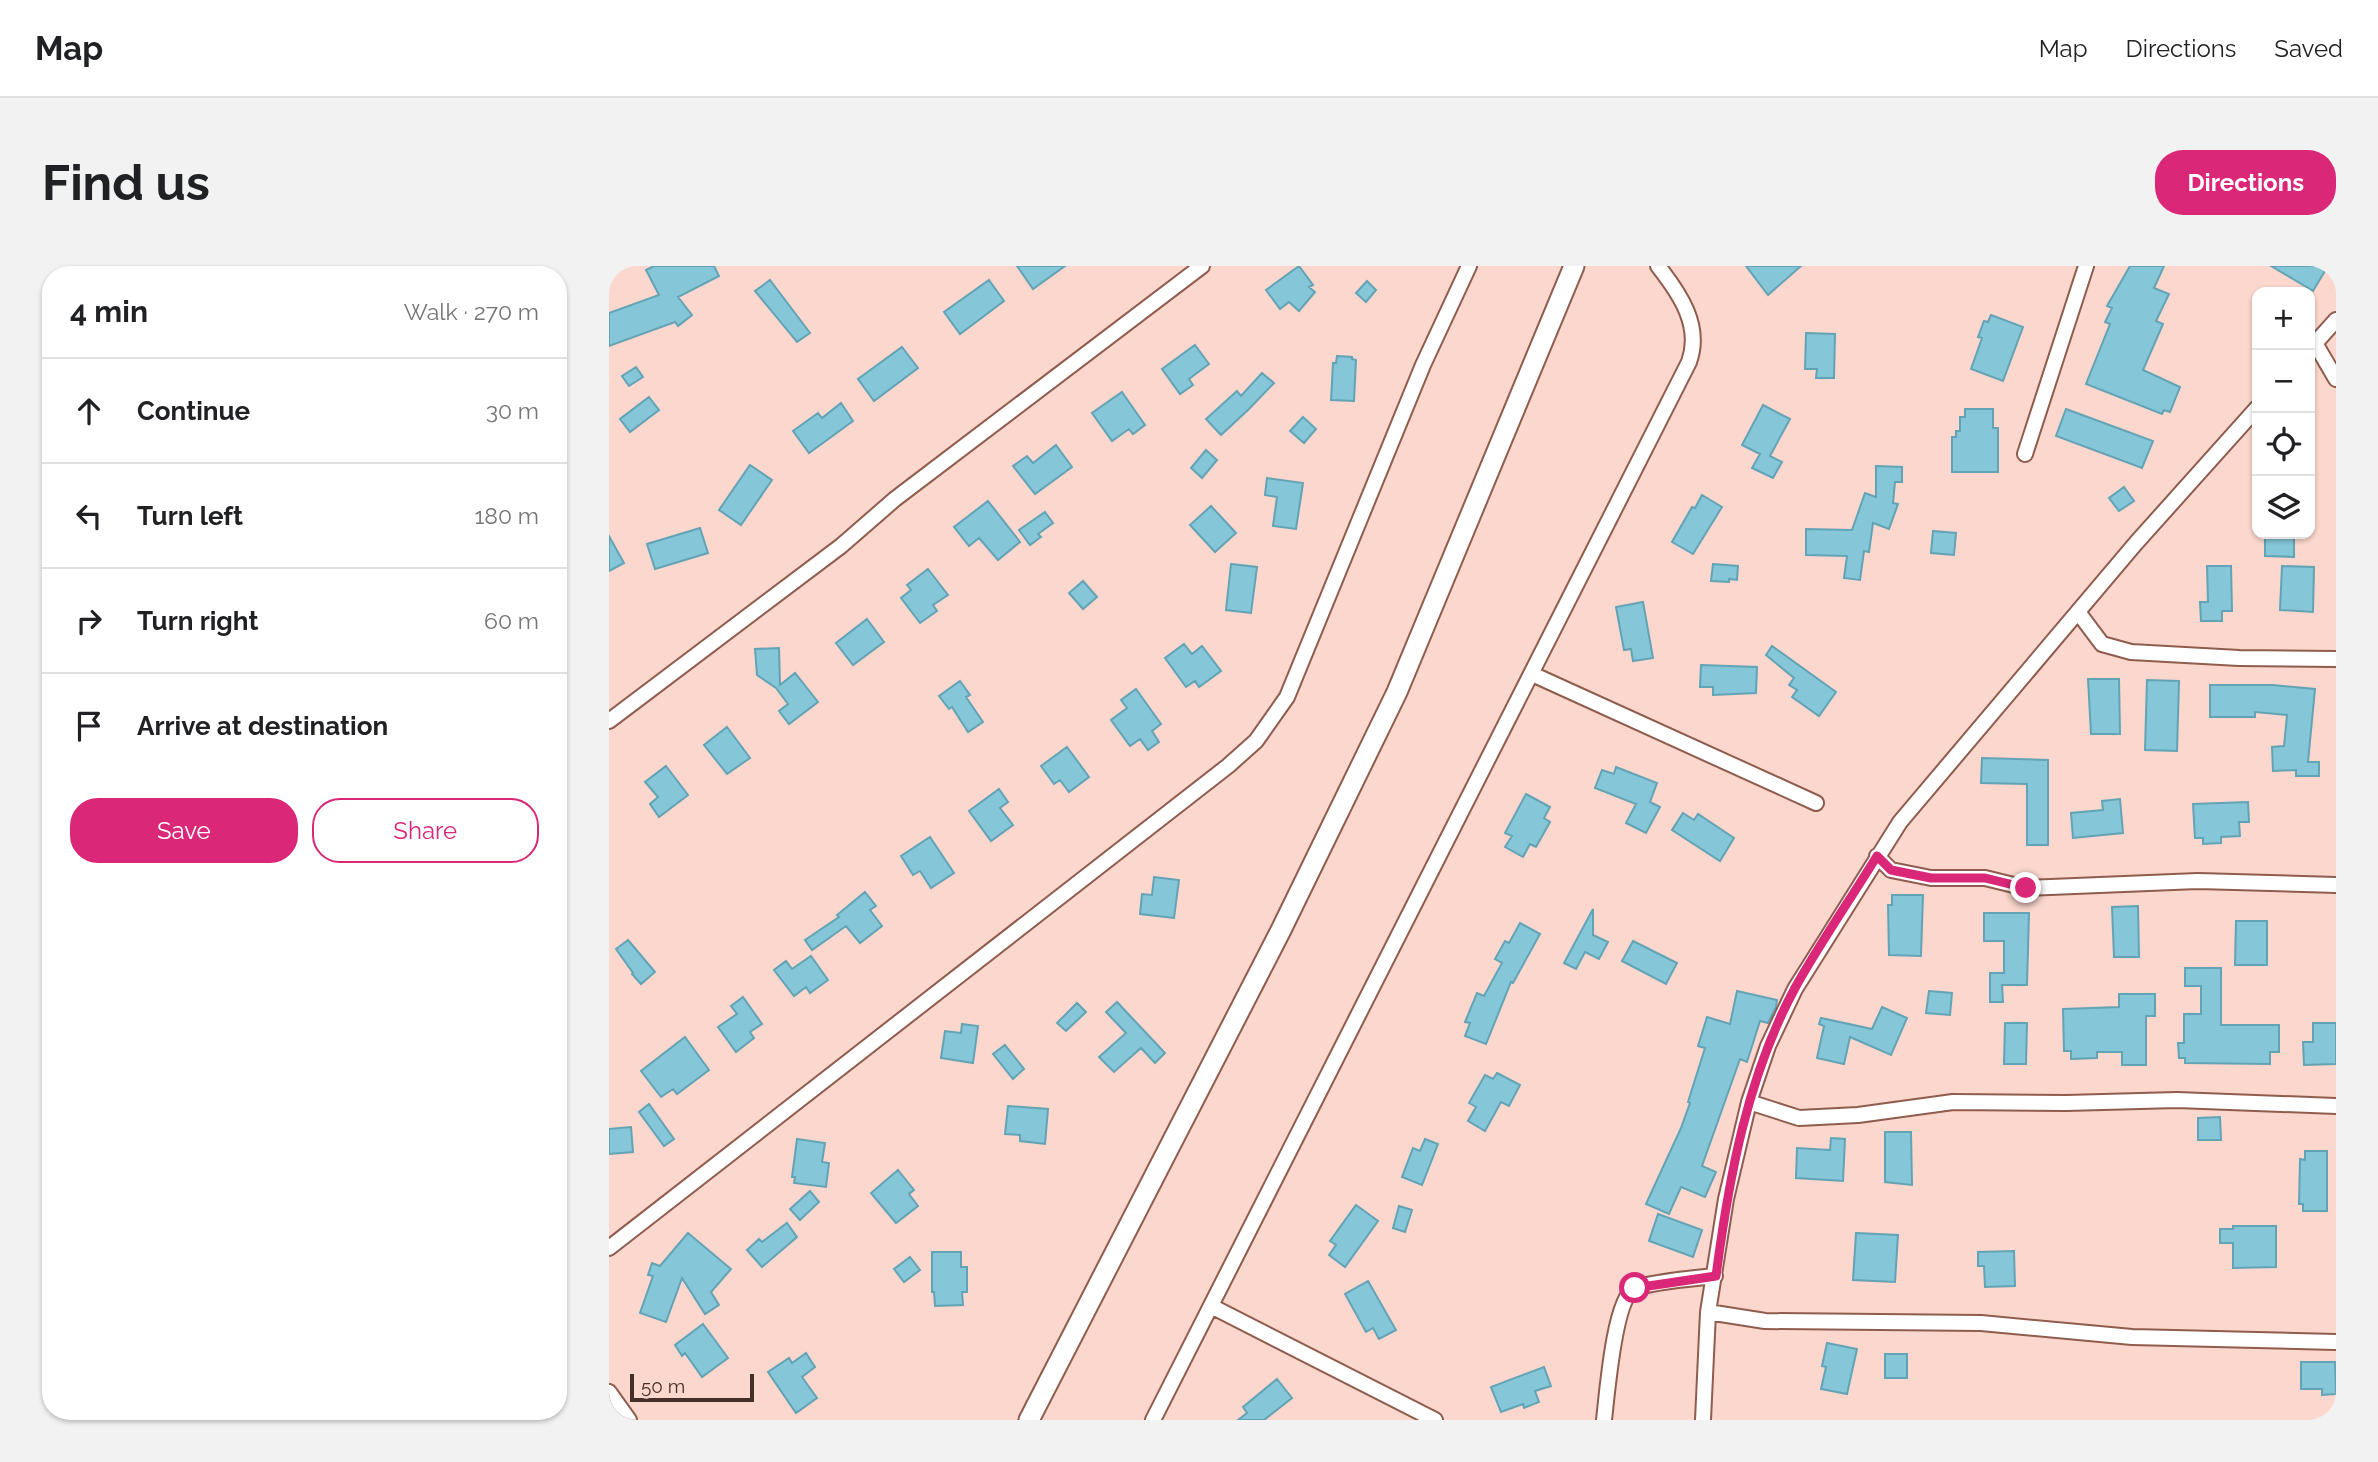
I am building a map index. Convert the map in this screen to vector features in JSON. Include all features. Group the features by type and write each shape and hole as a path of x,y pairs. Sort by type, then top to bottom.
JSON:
{"main road":[{"path":"1029,1420 1281,930 1391,705 1574,266"}],"street":[{"path":"609,721 841,546 895,499 1202,266"},
{"path":"609,1248 1256,741 1287,697 1423,365 1469,266"},
{"path":"1153,1420 1689,362 1694,348 1693,327 1680,296 1658,266"},
{"path":"2025,454 2086,266"},
{"path":"2315,344 2336,320"},
{"path":"2315,349 2336,379"},
{"path":"1703,1420 1708,1312 1716,1276 1726,1199 1749,1102 1768,1046 1795,989 1901,822 2136,543 2253,413"},
{"path":"2078,612 2102,645 2131,652 2239,658 2336,659"},
{"path":"1532,674 1816,803"},
{"path":"1877,856 1891,870 1917,876 1985,878 2026,888 2197,881 2336,886"},
{"path":"1749,1102 1799,1118 1858,1115 1953,1102 2066,1104 2177,1100 2336,1106"},
{"path":"1604,1420 1618,1317 1624,1298 1635,1288 1716,1276"},
{"path":"1211,1306 1435,1420"},
{"path":"1708,1312 1765,1321 1981,1323 2132,1338 2336,1342"},
{"path":"609,1392 629,1420"}],"building":[{"path":"654,266 714,266 719,276 678,297 692,315 678,326 675,322 609,346 609,313 659,295 646,270"},
{"path":"1017,266 1065,266 1033,289"},
{"path":"1299,266 1313,285 1309,287 1315,292 1299,311 1289,302 1280,309 1266,290"},
{"path":"1746,266 1801,266 1768,295"},
{"path":"2130,266 2164,266 2154,288 2169,294 2156,321 2163,324 2143,370 2180,387 2170,412 2164,410 2162,414 2086,384 2110,324 2105,322 2112,308 2107,306"},
{"path":"2271,266 2328,266 2315,288 2306,287"},
{"path":"770,280 810,333 797,342 755,291"},
{"path":"989,280 1004,301 960,334 944,312"},
{"path":"1367,281 1376,290 1366,302 1356,293"},
{"path":"1991,315 2023,327 2003,381 1971,369 1982,338 1978,337 1984,321 1988,322"},
{"path":"1806,333 1835,334 1834,378 1816,378 1817,369 1805,369"},
{"path":"1195,345 1209,364 1189,379 1193,385 1180,394 1162,369"},
{"path":"902,347 918,368 874,401 858,379"},
{"path":"1337,356 1352,357 1356,360 1354,401 1331,400 1333,363 1336,363"},
{"path":"636,367 643,377 629,386 622,376"},
{"path":"1262,373 1274,383 1221,435 1206,419 1237,391 1241,396"},
{"path":"1122,392 1145,425 1133,434 1129,429 1112,441 1092,413"},
{"path":"649,397 659,410 630,432 620,419"},
{"path":"841,403 853,421 809,453 793,431 818,413 822,418"},
{"path":"1763,405 1790,419 1770,456 1782,462 1773,478 1752,468 1760,454 1742,445"},
{"path":"1965,409 1993,409 1993,428 1998,428 1998,472 1952,472 1952,437 1956,437 1956,431 1960,431 1960,417 1965,417"},
{"path":"2066,409 2153,441 2142,468 2056,436"},
{"path":"1303,417 1316,429 1304,443 1290,431"},
{"path":"1056,445 1072,467 1035,494 1013,466 1027,456 1033,463"},
{"path":"1206,450 1217,460 1202,478 1191,468"},
{"path":"750,465 772,480 741,525 719,510"},
{"path":"1876,466 1902,467 1902,482 1895,482 1893,503 1898,504 1889,529 1873,523 1869,552 1864,551 1860,580 1844,578 1847,556 1806,555 1806,529 1852,530 1865,493 1876,497"},
{"path":"1267,478 1303,483 1296,529 1273,526 1277,497 1265,495"},
{"path":"2124,487 2134,501 2119,511 2109,498"},
{"path":"1702,495 1722,507 1693,554 1672,542"},
{"path":"988,501 1020,542 998,560 979,538 969,546 954,527"},
{"path":"1211,506 1236,533 1215,552 1190,525"},
{"path":"1045,512 1053,523 1038,534 1041,537 1030,545 1019,530"},
{"path":"700,528 708,553 655,569 647,544"},
{"path":"1933,531 1956,533 1954,555 1931,553"},
{"path":"609,536 624,563 609,571"},
{"path":"2265,539 2294,539 2294,557 2265,556"},
{"path":"1231,564 1257,567 1251,613 1226,610"},
{"path":"1713,564 1738,566 1737,580 1711,581"},
{"path":"2207,566 2231,566 2232,611 2222,611 2222,621 2201,621 2200,602 2208,602"},
{"path":"2282,566 2314,567 2313,612 2280,610"},
{"path":"928,569 948,595 933,605 937,611 920,623 901,598 911,590 907,585"},
{"path":"1083,581 1097,597 1083,609 1069,593"},
{"path":"1643,602 1653,658 1633,661 1631,649 1624,650 1616,607"},
{"path":"867,619 884,642 853,665 836,643"},
{"path":"1184,644 1192,654 1202,646 1221,671 1199,687 1195,681 1186,687 1165,658"},
{"path":"1772,646 1836,692 1819,716 1792,697 1797,690 1789,685 1794,678 1766,655"},
{"path":"779,648 780,685 795,673 818,702 789,724 779,711 788,704 776,688 757,675 755,649"},
{"path":"1701,665 1757,667 1756,693 1713,695 1713,687 1700,687"},
{"path":"2088,679 2119,679 2120,734 2091,734"},
{"path":"2147,680 2179,681 2177,751 2145,750"},
{"path":"960,681 970,695 966,697 983,722 968,732 952,707 949,709 939,696"},
{"path":"2210,685 2273,685 2315,689 2308,762 2319,762 2319,776 2296,776 2296,770 2273,771 2272,747 2284,746 2287,715 2255,712 2255,717 2210,717"},
{"path":"1136,689 1161,724 1152,731 1159,742 1148,750 1140,739 1130,746 1111,720 1127,708 1121,700"},
{"path":"727,727 750,758 727,774 704,745"},
{"path":"1067,747 1089,777 1069,792 1060,780 1054,784 1041,766"},
{"path":"1982,758 2048,760 2048,845 2027,845 2027,784 1981,783"},
{"path":"666,766 688,795 659,817 650,804 658,797 645,782"},
{"path":"1616,767 1657,783 1650,802 1660,807 1646,833 1626,823 1636,804 1595,788 1602,770 1614,774"},
{"path":"999,789 1008,802 1000,808 1013,825 991,841 969,811"},
{"path":"1526,794 1550,807 1544,818 1550,822 1536,847 1530,844 1523,857 1505,847 1512,836 1505,833"},
{"path":"2120,799 2123,833 2073,838 2071,813 2103,810 2102,801"},
{"path":"2248,802 2249,822 2239,822 2240,836 2221,837 2221,843 2203,844 2203,838 2195,838 2193,804"},
{"path":"1683,813 1694,820 1698,814 1734,838 1720,861 1672,830"},
{"path":"930,837 954,873 931,888 920,871 913,875 901,856"},
{"path":"1154,877 1179,880 1174,918 1140,914 1142,894 1152,895"},
{"path":"865,892 876,906 870,910 882,926 860,943 846,926 812,950 805,940 839,917 837,915"},
{"path":"1892,895 1923,895 1921,956 1889,955 1888,905 1892,905"},
{"path":"2138,906 2139,957 2114,957 2112,907"},
{"path":"1593,909 1593,935 1608,942 1599,959 1585,952 1576,969 1564,963"},
{"path":"1984,913 2029,913 2027,985 2002,985 2003,1002 1990,1002 1990,973 2004,973 2004,941 1984,941"},
{"path":"2236,921 2267,921 2267,965 2235,965"},
{"path":"1520,923 1540,934 1513,983 1511,982 1486,1044 1465,1036 1470,1023 1465,1022 1477,993 1484,996 1502,963 1495,959 1505,941 1509,943"},
{"path":"628,940 655,972 641,984 616,949"},
{"path":"1633,941 1677,963 1666,984 1622,961"},
{"path":"811,956 828,980 810,993 806,987 794,996 774,970 786,961 792,969"},
{"path":"2185,968 2221,968 2221,1025 2279,1025 2279,1052 2270,1052 2270,1064 2185,1063 2185,1058 2179,1058 2178,1043 2184,1043 2184,1014 2201,1014 2201,986 2185,986"},
{"path":"1737,991 1777,1000 1776,1007 1768,1023 1760,1021 1747,1062 1740,1059 1702,1166 1716,1172 1705,1197 1681,1187 1669,1214 1646,1204 1690,1103 1688,1102 1705,1048 1698,1046 1707,1017 1730,1024"},
{"path":"1929,991 1952,993 1950,1015 1926,1013"},
{"path":"2119,994 2155,994 2155,1016 2146,1016 2146,1065 2122,1065 2122,1052 2097,1052 2097,1058 2071,1059 2071,1051 2064,1051 2063,1009 2119,1007"},
{"path":"743,997 762,1024 750,1032 754,1038 736,1052 718,1027 737,1014 731,1006"},
{"path":"1117,1002 1165,1053 1155,1063 1141,1048 1114,1072 1099,1057 1126,1033 1106,1012"},
{"path":"1077,1003 1086,1012 1066,1031 1057,1023"},
{"path":"1882,1007 1907,1018 1891,1055 1850,1037 1844,1064 1817,1058 1824,1026 1819,1024 1821,1018 1872,1029"},
{"path":"2005,1023 2027,1023 2026,1064 2004,1064"},
{"path":"2313,1023 2336,1023 2336,1064 2304,1065 2303,1042 2313,1042"},
{"path":"962,1024 978,1026 973,1063 941,1058 945,1031 961,1033"},
{"path":"685,1037 709,1070 677,1094 673,1089 661,1097 641,1071"},
{"path":"1005,1045 1024,1069 1013,1079 993,1054"},
{"path":"1497,1073 1520,1085 1509,1106 1501,1102 1485,1131 1468,1121 1476,1107 1469,1103 1485,1075 1493,1079"},
{"path":"649,1104 674,1139 664,1146 639,1112"},
{"path":"1008,1106 1048,1109 1045,1144 1020,1141 1020,1135 1005,1134"},
{"path":"2220,1117 2221,1140 2198,1140 2198,1118"},
{"path":"631,1127 633,1152 609,1154 609,1129"},
{"path":"1885,1132 1911,1132 1912,1185 1885,1182"},
{"path":"1831,1138 1845,1139 1843,1181 1796,1178 1797,1148 1830,1150"},
{"path":"797,1139 825,1143 822,1162 829,1163 826,1187 794,1183 795,1177 792,1177"},
{"path":"1425,1139 1438,1144 1422,1185 1402,1177 1413,1148 1420,1151"},
{"path":"2305,1151 2327,1151 2327,1211 2303,1211 2303,1204 2299,1204 2300,1159 2305,1160"},
{"path":"898,1170 914,1190 909,1194 918,1206 896,1223 871,1193"},
{"path":"810,1191 819,1202 800,1220 790,1209"},
{"path":"1356,1205 1378,1221 1345,1267 1329,1255 1336,1245 1330,1241"},
{"path":"1399,1206 1412,1210 1405,1232 1393,1228"},
{"path":"1658,1214 1702,1230 1693,1257 1649,1241"},
{"path":"787,1223 797,1237 762,1267 747,1250 759,1239 762,1242"},
{"path":"2233,1226 2276,1226 2276,1267 2233,1268 2233,1243 2220,1243 2220,1229 2233,1229"},
{"path":"688,1233 731,1269 711,1292 719,1305 705,1314 682,1278 666,1322 640,1313 653,1276 648,1275 652,1263 660,1266"},
{"path":"1856,1233 1898,1235 1895,1282 1853,1280"},
{"path":"2014,1251 2015,1286 1985,1287 1984,1266 1978,1266 1978,1252"},
{"path":"932,1252 961,1252 961,1267 967,1267 967,1292 962,1292 963,1305 935,1306 932,1292"},
{"path":"910,1257 920,1270 904,1282 894,1269"},
{"path":"1368,1281 1396,1330 1379,1339 1373,1328 1366,1332 1345,1294"},
{"path":"703,1324 728,1358 702,1377 685,1353 682,1356 675,1345"},
{"path":"1827,1343 1857,1349 1847,1394 1821,1389 1826,1367 1822,1366"},
{"path":"806,1353 815,1367 802,1377 817,1398 796,1413 768,1372 789,1358 792,1363"},
{"path":"1885,1354 1907,1354 1907,1378 1885,1378"},
{"path":"2301,1362 2335,1362 2336,1394 2322,1395 2322,1389 2301,1389"},
{"path":"1544,1367 1551,1386 1535,1391 1539,1402 1524,1408 1523,1404 1501,1412 1491,1387"},
{"path":"1277,1379 1292,1398 1264,1420 1238,1420 1247,1413 1243,1407"}],"route":[{"path":"1635,1288 1716,1276 1726,1199 1749,1102 1768,1046 1795,989 1877,856 1891,870 1931,878 1985,878 2026,888"}]}
